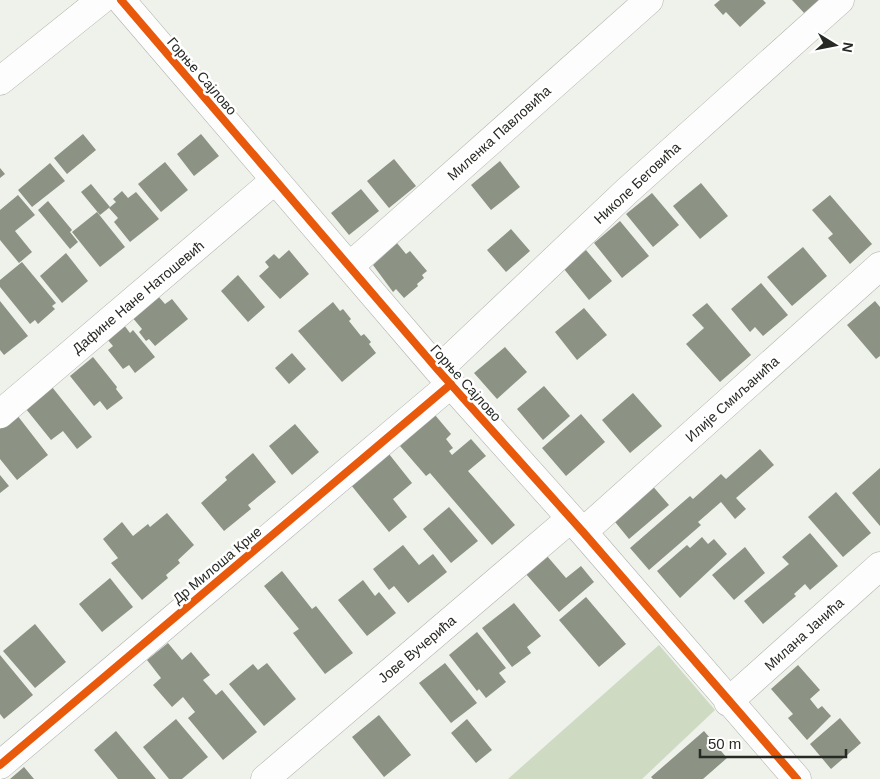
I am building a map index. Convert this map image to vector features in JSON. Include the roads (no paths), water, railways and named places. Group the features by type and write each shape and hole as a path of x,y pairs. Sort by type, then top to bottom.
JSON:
{"street":[{"path":"0,81 100,0"},
{"name":"Горње Сајлово","path":"121,0 444,377 577,525 728,702 797,779"},
{"name":"Миленка Павловића","path":"350,266 649,0"},
{"name":"Николе Беговића","path":"444,377 627,192 840,0"},
{"name":"Дафине Нане Натошевић","path":"0,414 275,180"},
{"name":"Илије Смиљанића","path":"577,525 880,266"},
{"name":"Др Милоша Крне","path":"0,764 444,377"},
{"name":"Јове Вучерића","path":"265,779 577,525"},
{"name":"Милана Јанића","path":"728,702 880,566"}]}
